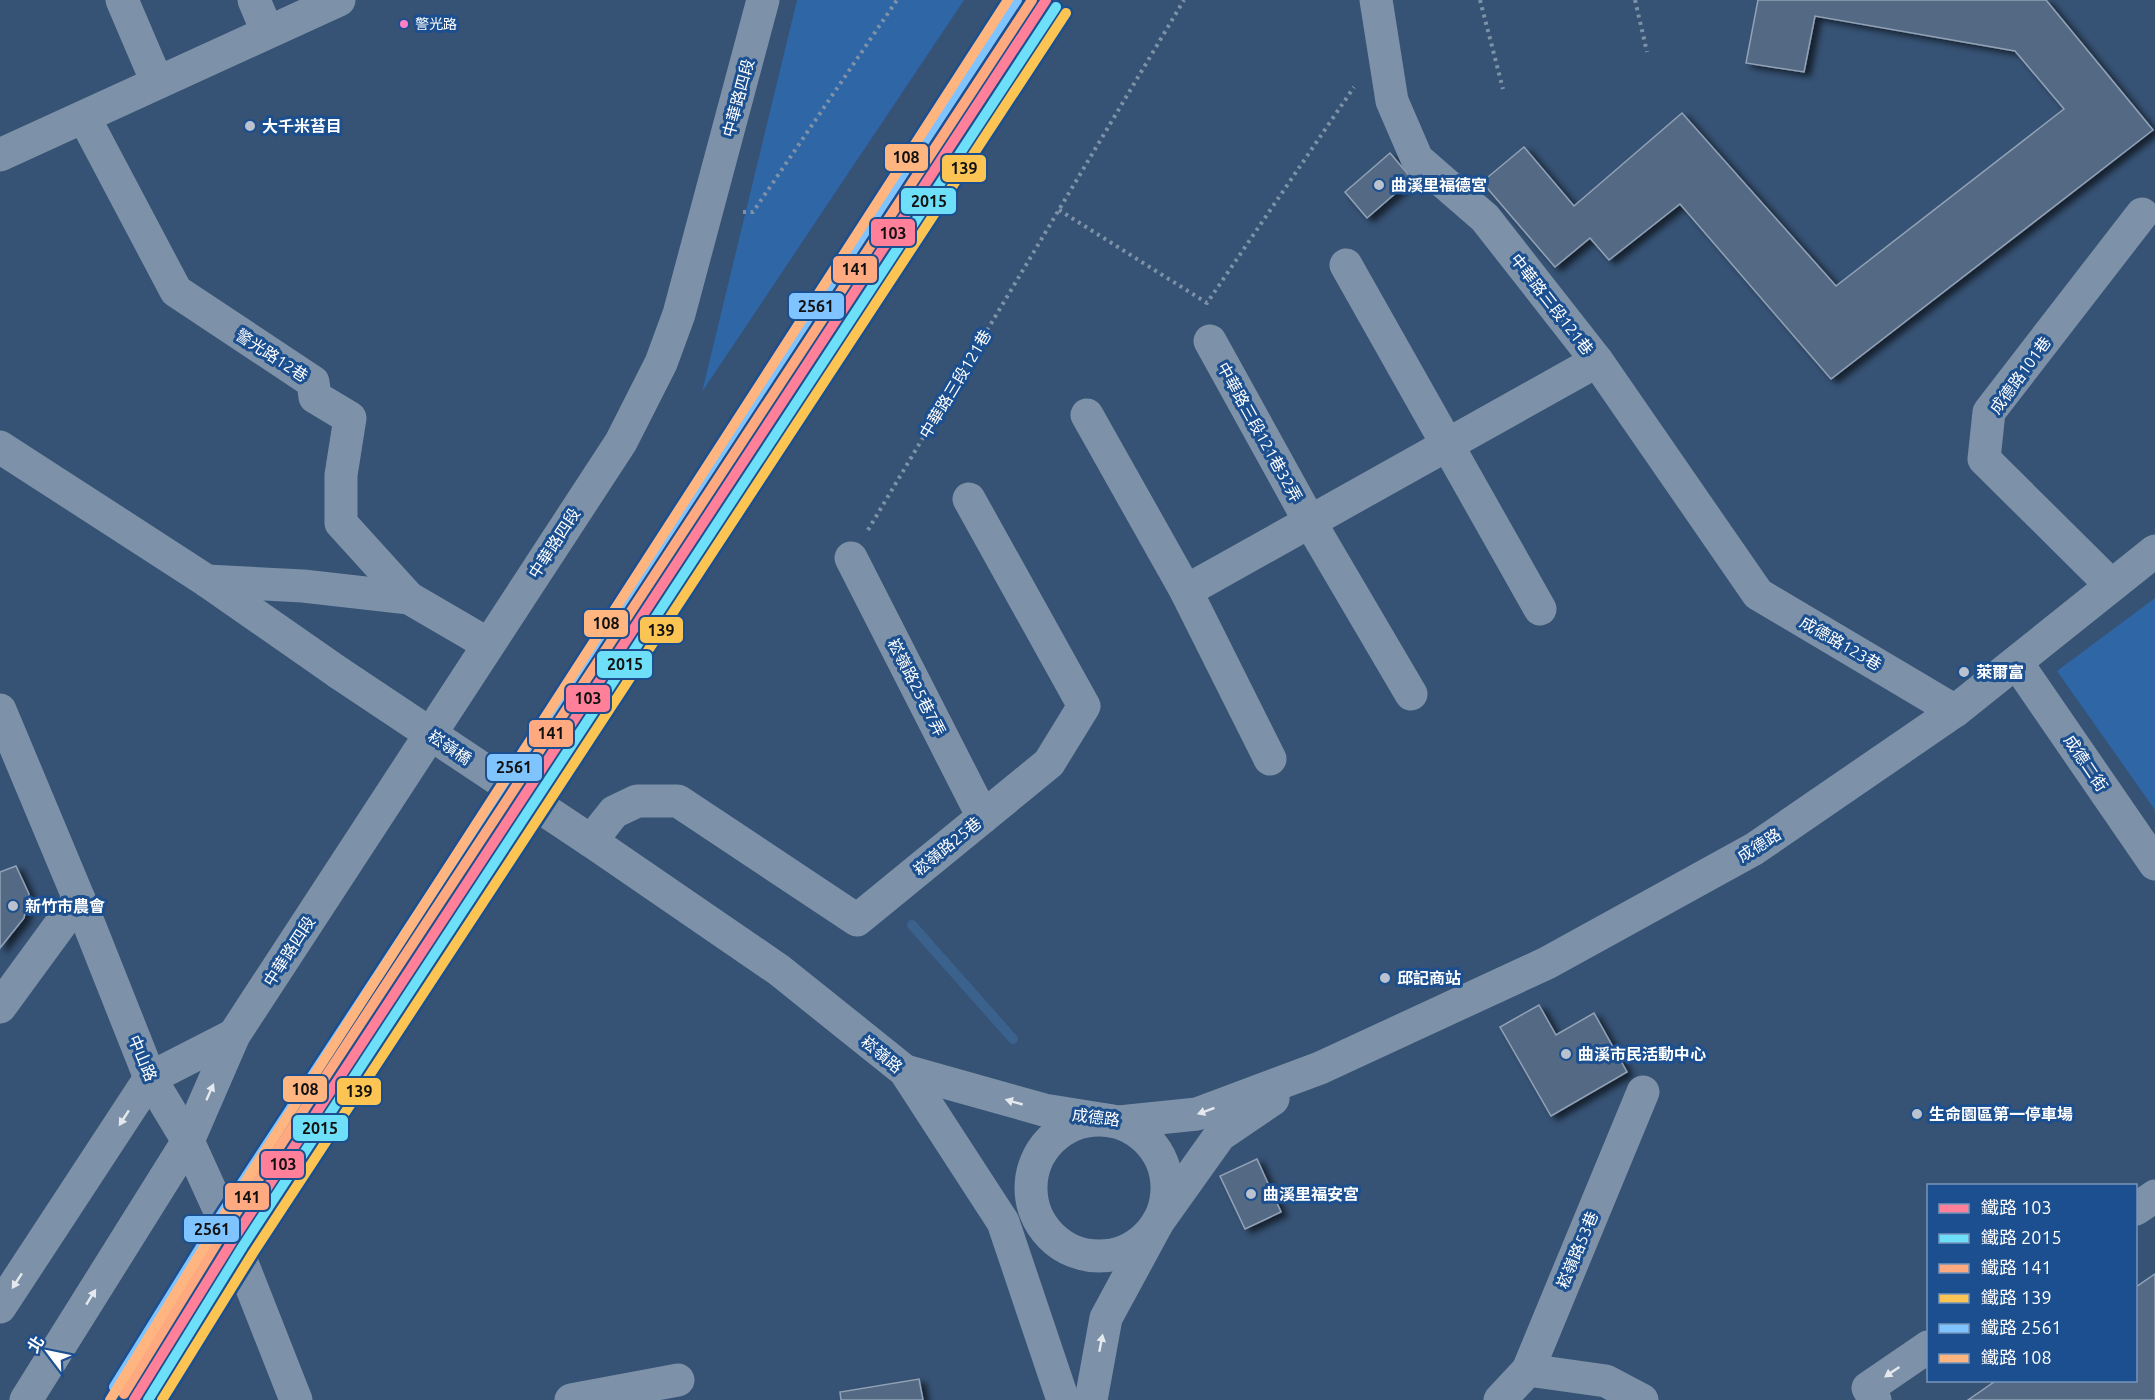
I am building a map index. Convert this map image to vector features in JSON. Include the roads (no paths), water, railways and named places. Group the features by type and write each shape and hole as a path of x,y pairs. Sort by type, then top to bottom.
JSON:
{"street":[{"path":"122,0 157,82"},
{"path":"254,0 267,31"},
{"path":"0,154 339,0"},
{"name":"中華路四段","path":"26,1400 188,1141 234,1035 621,442 661,363 679,314 763,0"},
{"name":"中華路三段121巷","path":"1376,0 1392,101 1417,159 1485,218 1597,361 1736,565"},
{"name":"警光路12巷","path":"84,117 176,291 313,382 315,398 350,418 341,475 341,523 409,598"},
{"name":"成德路101巷","path":"2111,585 1984,459 1989,412 2142,214"},
{"path":"1346,265 1540,609"},
{"name":"中華路三段121巷32弄","path":"1210,341 1310,522 1411,694"},
{"name":"中華路三段121巷32弄","path":"1186,591 1597,361"},
{"path":"1088,415 1186,591 1270,759"},
{"name":"崧嶺橋","path":"0,447 207,581 339,673 591,841"},
{"name":"崧嶺路25巷","path":"591,841 614,812 637,801 678,801 857,920 1049,763 1084,706 969,499"},
{"name":"成德路","path":"904,1071 1044,1110 1119,1122 1197,1114 1320,1068 1547,963 1754,849 1955,711 2155,550"},
{"name":"崧嶺路25巷7弄","path":"851,558 983,817"},
{"name":"成德路123巷","path":"1736,565 1758,594 1955,711"},
{"path":"207,581 303,586 409,598 488,644"},
{"name":"成德二街","path":"2017,663 2155,864"},
{"name":"中山路","path":"0,710 79,899 150,1078 188,1141 233,1240 296,1400"},
{"name":"崧嶺路","path":"591,841 779,970 904,1071 1003,1222 1063,1400"},
{"path":"0,1007 79,899"},
{"name":"中華路四段","path":"0,1307 150,1078 234,1035"},
{"name":"成德路","path":"1090,1400 1106,1318 1158,1222 1220,1134 1320,1068"},
{"name":"崧嶺路53巷","path":"1500,1400 1528,1370 1643,1092"},
{"path":"1097,1119 1119,1122 1145,1137 1163,1162 1168,1182 1166,1203 1158,1222 1144,1239 1126,1250 1105,1256 1083,1254 1003,1222 1042,1150 1057,1134 1076,1124 1097,1119"},
{"path":"1033,1170 1031,1192 1036,1213 1047,1232 1063,1246"},
{"path":"2137,1208 2155,1196"},
{"path":"1875,1400 1868,1388 1927,1348"},
{"path":"1528,1370 1606,1381 1642,1400"},
{"path":"571,1400 678,1380"}],"waterway":[{"path":"912,925 1013,1039"}],"rail line":[{"name":"108","path":"110,1400 222,1218 1008,0"},
{"name":"2561","path":"114,1387 213,1227 1017,0"},
{"name":"141","path":"124,1394 223,1233 1032,0"},
{"name":"103","path":"134,1400 233,1240 1046,0"},
{"name":"2015","path":"148,1400 243,1246 1056,7"},
{"name":"139","path":"162,1400 253,1253 1066,13"}],"place":[{"name":"警光路","path":"404,24"},
{"name":"大千米苔目","path":"250,126"},
{"name":"曲溪里福德宮","path":"1379,185"},
{"name":"萊爾富","path":"1964,672"},
{"name":"新竹市農會","path":"13,906"},
{"name":"邱記商站","path":"1385,978"},
{"name":"曲溪市民活動中心","path":"1566,1054"},
{"name":"生命園區第一停車場","path":"1917,1114"},
{"name":"曲溪里福安宮","path":"1251,1194"}]}
